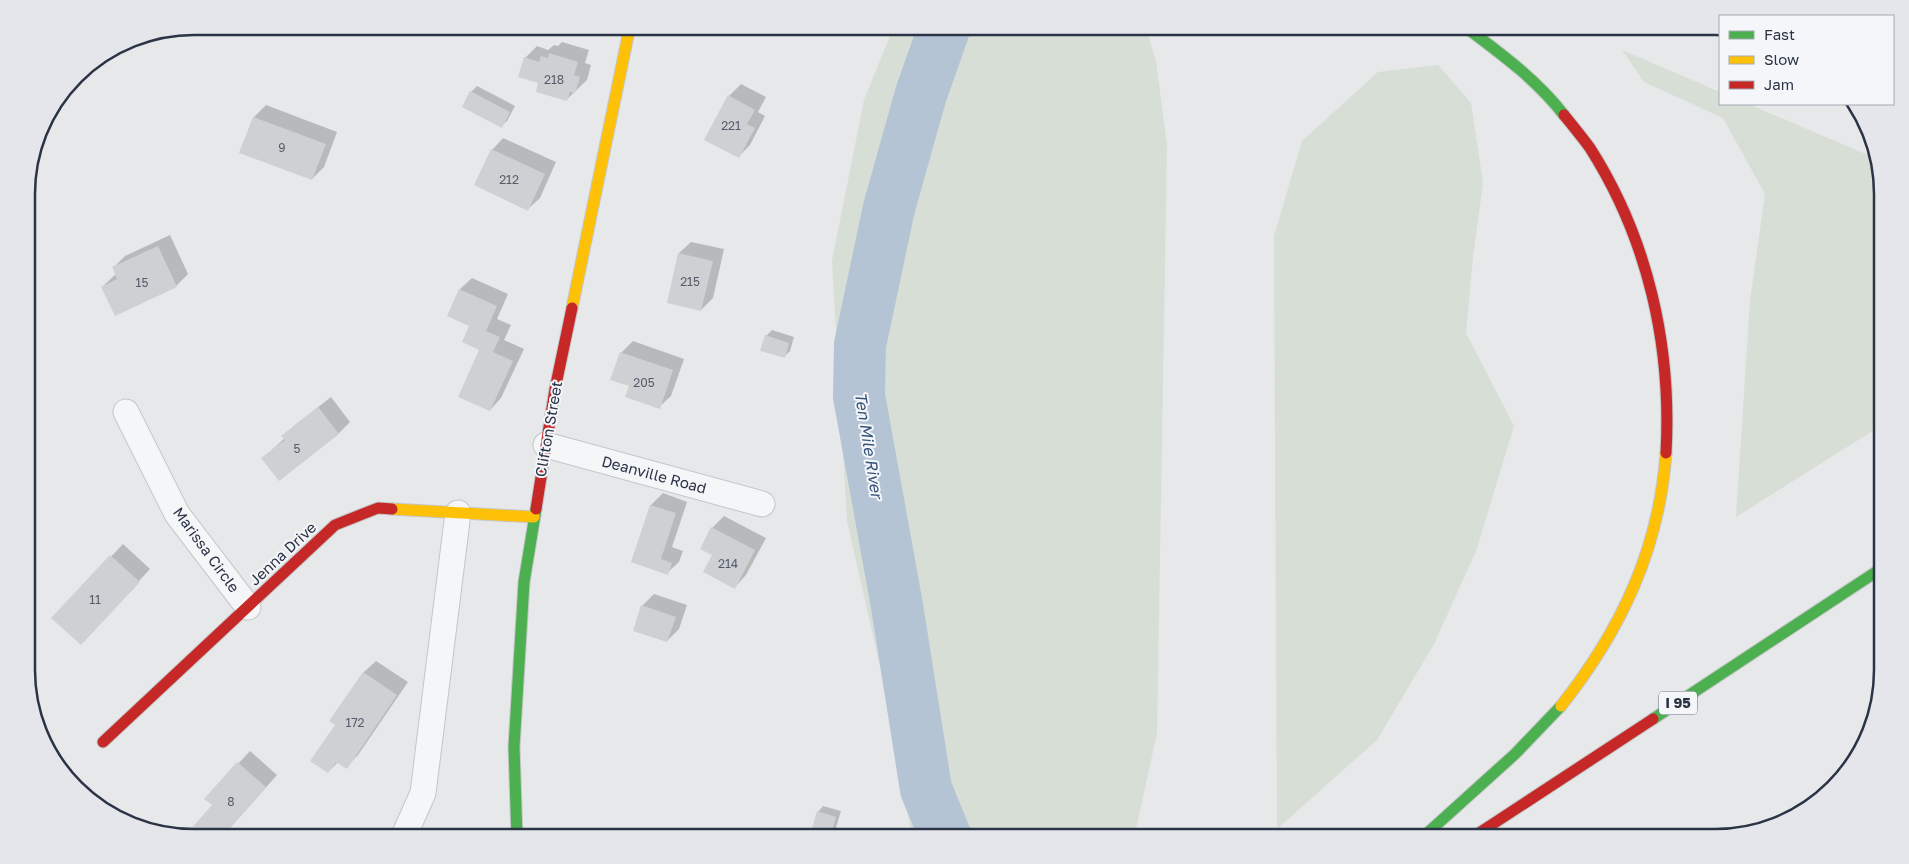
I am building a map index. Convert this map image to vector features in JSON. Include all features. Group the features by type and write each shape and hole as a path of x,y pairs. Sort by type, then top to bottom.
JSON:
{"main road":[{"name":"Clifton Street","path":"517,829 514,747 524,582 555,389 628,35"},
{"path":"1433,829 1532,739 1570,695 1595,659 1628,599 1648,551 1661,498 1667,438 1668,399 1665,355 1659,314 1648,270 1634,230 1615,190 1570,120 1512,62 1476,35"},
{"name":"Jenna Drive","path":"103,742 335,526 378,508 534,517"},
{"name":"I 95","path":"1487,829 1874,573"}],"street":[{"name":"Marissa Circle","path":"126,412 177,514 248,607"},
{"name":"Deanville Road","path":"546,445 762,504"},
{"path":"408,829 423,793 458,513"}],"shaded area":[{"path":"890,35 1148,35 1156,61 1167,145 1157,733 1136,829 910,829 891,715 847,521 832,261 864,100"},
{"path":"1622,50 1719,92 1719,105 1750,105 1870,156 1874,194 1874,430 1736,517 1750,301 1765,194 1723,118 1644,82"},
{"path":"1438,65 1471,103 1483,183 1473,257 1466,333 1514,426 1476,551 1434,644 1377,740 1277,829 1274,236 1302,141 1378,72"}],"building":[{"path":"549,53 578,62 574,75 580,77 575,93 570,92 567,101 536,92 538,83 518,77 524,57 539,62 541,56 548,58"},
{"path":"470,91 510,112 502,128 462,107"},
{"path":"728,95 755,110 747,124 755,128 739,158 704,140"},
{"path":"253,117 326,144 312,180 239,153"},
{"path":"491,149 545,174 528,211 474,185"},
{"path":"158,246 177,287 115,316 101,287 117,279 112,267"},
{"path":"678,253 713,261 701,311 667,303"},
{"path":"459,289 497,306 486,331 500,337 493,352 513,361 490,411 458,397 479,350 462,342 469,326 447,316"},
{"path":"765,335 789,343 785,358 760,351"},
{"path":"620,352 673,370 660,409 625,397 629,386 610,380"},
{"path":"318,407 339,434 279,481 261,458 285,440 281,436"},
{"path":"650,505 676,513 661,559 672,563 668,575 631,562"},
{"path":"711,527 755,550 735,589 703,572 712,555 700,549"},
{"path":"110,555 140,582 81,645 51,618"},
{"path":"641,605 676,617 667,642 633,631"},
{"path":"363,672 397,695 347,769 336,762 328,773 310,761 335,725 329,721"},
{"path":"237,762 266,787 229,829 191,829 212,805 204,799"},
{"path":"817,811 836,817 833,829 812,829"}],"waterway":[{"name":"Ten Mile River","path":"942,35 921,94 889,208 860,345 859,396 897,606 926,789 942,829"}],"traffic: fast":[{"path":"1476,35 1530,78 1564,115"},
{"path":"517,829 514,747 524,582 536,509"},
{"path":"1653,719 1874,573"},
{"path":"1432,829 1515,754 1561,706"}],"traffic: slow":[{"path":"572,308 628,35"},
{"path":"1561,706 1602,648 1619,618 1646,556 1662,489 1666,453"},
{"path":"392,509 534,517"}],"traffic: jam":[{"path":"1564,115 1590,148 1610,183 1627,219 1641,256 1652,294 1660,333 1665,373 1666,453"},
{"path":"536,509 555,389 572,308"},
{"path":"103,742 335,525 378,508 392,509"},
{"path":"1485,829 1653,719"}]}
